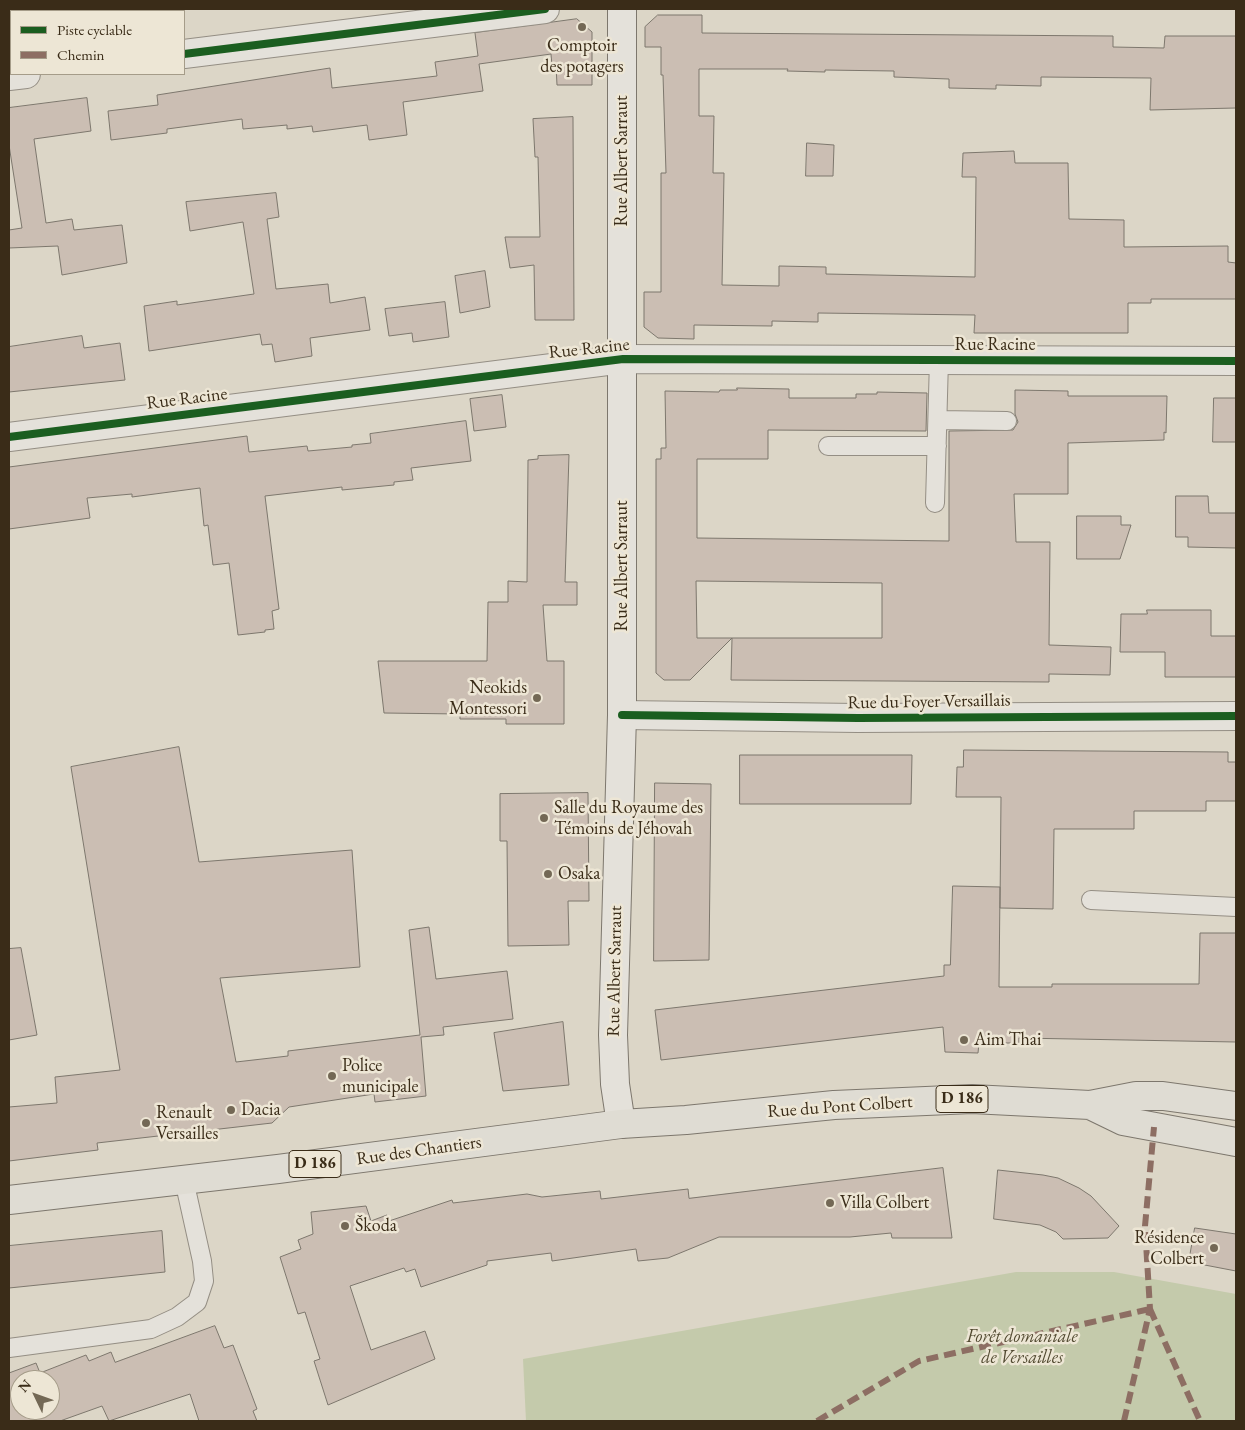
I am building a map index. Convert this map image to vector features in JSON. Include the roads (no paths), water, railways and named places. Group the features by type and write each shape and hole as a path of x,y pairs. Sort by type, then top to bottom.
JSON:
{"main road":[{"name":"Rue du Pont Colbert","path":"621,1124 686,1120 868,1102 972,1099 1090,1105 1136,1096 1163,1096 1236,1106"},
{"name":"Rue du Pont Colbert","path":"1090,1105 1123,1121 1236,1142"},
{"name":"Rue des Chantiers","path":"9,1200 184,1180 621,1124"}],"street":[{"path":"185,54 545,9"},
{"name":"Rue Albert Sarraut","path":"621,1124 615,1084 613,1035 622,715 622,9"},
{"name":"Rue Racine","path":"9,437 623,359 1236,361"},
{"name":"Rue du Foyer Versaillais","path":"622,715 858,718 1236,716"}],"lane":[{"path":"935,503 938,360"},
{"path":"938,420 1007,421"},
{"path":"828,446 937,446"},
{"path":"1091,900 1236,907"},
{"path":"9,1348 152,1329 178,1317 197,1302 204,1281 202,1261 184,1180"}],"place":[{"name":"Comptoir des potagers","path":"582,27"},
{"name":"Neokids Montessori","path":"537,698"},
{"name":"Salle du Royaume des Témoins de Jéhovah","path":"544,818"},
{"name":"Osaka","path":"548,874"},
{"name":"Aim Thai","path":"964,1040"},
{"name":"Police municipale","path":"332,1076"},
{"name":"Dacia","path":"231,1110"},
{"name":"Renault Versailles","path":"146,1123"},
{"name":"Villa Colbert","path":"830,1203"},
{"name":"Škoda","path":"345,1226"},
{"name":"Résidence Colbert","path":"1214,1248"}],"park label":[{"name":"Forêt domaniale de Versailles","path":"1022,1347"}]}
